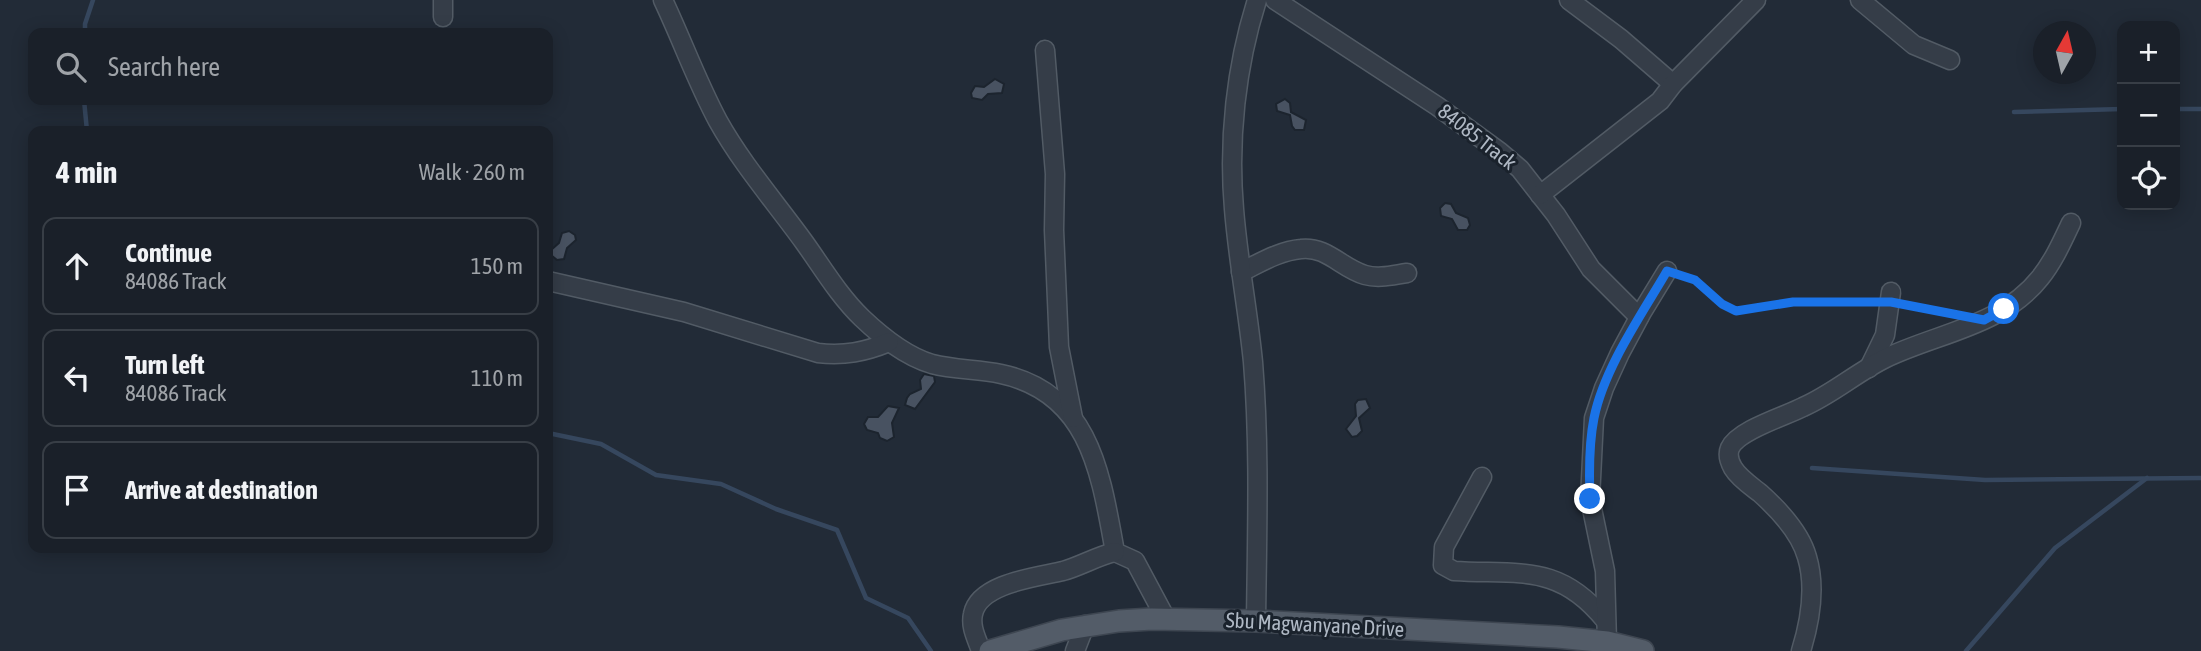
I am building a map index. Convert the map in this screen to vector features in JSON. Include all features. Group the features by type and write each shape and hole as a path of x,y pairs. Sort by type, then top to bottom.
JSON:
{"main road":[{"name":"Sbu Magwanyane Drive","path":"990,651 1044,634 1085,625 1166,619 1558,636 1607,642 1643,651"}],"street":[{"path":"663,0 730,140 849,304 888,342 931,363 1016,378 1060,404 1073,418 1097,464 1115,552"},
{"path":"1256,621 1258,433 1233,207 1232,133 1246,42 1257,0"},
{"name":"84085 Track","path":"1275,0 1470,128 1520,169 1556,215 1591,269 1639,317"},
{"path":"1570,0 1673,84"},
{"path":"1540,195 1660,101 1673,84 1756,0"},
{"path":"1871,3 1914,45 1950,60"},
{"path":"1045,50 1055,174 1054,230 1059,347 1073,418"},
{"path":"1804,650 1811,609 1807,556 1790,524 1771,503 1734,471 1728,452 1732,443 1806,406 1898,353 1984,320 2015,303 2038,281 2052,262 2071,223"},
{"path":"1241,272 1273,256 1303,248 1326,253 1352,270 1368,276 1407,273"},
{"path":"1607,642 1605,571 1590,499 1594,418 1604,388 1639,317 1667,271"},
{"path":"553,282 695,315 818,353 836,355 863,352 888,342"},
{"path":"1869,368 1885,335 1891,297"},
{"path":"1482,477 1444,547 1443,565 1454,570 1526,573 1554,579 1577,592 1605,620"},
{"path":"981,651 973,629 973,614 978,602 986,595 1001,587 1064,570 1115,552 1135,561 1166,619"},
{"path":"1075,651 1085,625"}],"path":[{"path":"1667,271 1695,280 1722,304 1736,311 1793,302 1891,297 1984,320"}],"building":[{"path":"995,79 1004,84 1002,93 988,94 982,100 972,98 971,93 975,86 984,87"},
{"path":"1285,99 1290,103 1291,112 1306,120 1304,130 1295,130 1290,115 1277,111 1276,104"},
{"path":"1445,203 1451,204 1456,213 1468,218 1470,225 1467,230 1458,230 1452,219 1441,216 1440,208"},
{"path":"569,231 575,235 576,240 567,248 564,259 557,260 553,257 553,248 559,243 562,233"},
{"path":"924,374 934,376 935,382 915,409 905,405 910,394 921,389 920,380"},
{"path":"1366,399 1370,408 1359,418 1362,431 1352,437 1346,429 1356,416 1355,404 1358,400"},
{"path":"888,406 899,408 892,423 894,437 887,441 880,438 878,433 867,430 864,424 868,417 878,417"}],"waterway":[{"path":"85,28 93,0"},
{"path":"84,105 87,126"},
{"path":"2014,112 2117,109"},
{"path":"2180,109 2201,109"},
{"path":"553,434 601,444 656,475 721,484 776,509 837,530 866,598 908,618 931,651"},
{"path":"1812,468 1985,480 2201,478"},
{"path":"1966,651 2055,548 2147,478"}],"route":[{"path":"1590,499 1593,427 1598,403 1620,353 1667,271 1695,280 1722,304 1736,311 1793,302 1891,302 1984,320 2004,309"}]}
